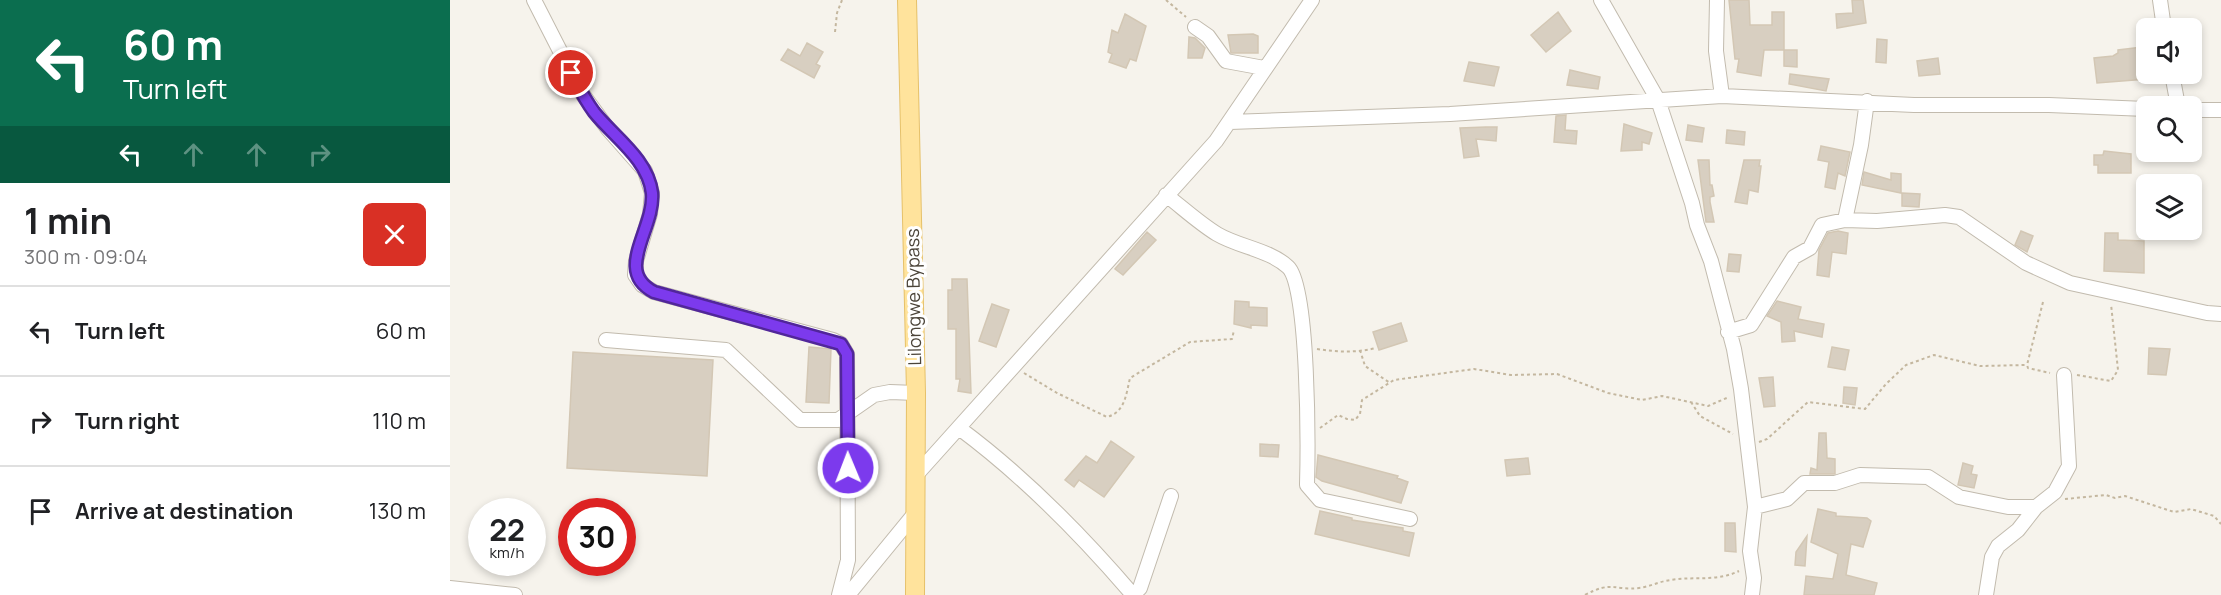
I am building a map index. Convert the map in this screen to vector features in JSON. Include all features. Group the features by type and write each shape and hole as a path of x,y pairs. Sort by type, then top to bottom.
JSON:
{"main road":[{"name":"Lilongwe Bypass","path":"907,0 916,393 915,595"}],"street":[{"path":"534,0 587,101 645,171 652,193 650,214 636,261 635,275 642,285 654,292 841,344 847,354 848,560 839,595"},
{"path":"917,474 1230,122 1264,68 1312,0"},
{"path":"1601,0 1658,100 1697,225 1711,261 1741,389 1748,443 1755,507 1750,551 1753,565 1752,595"},
{"path":"1717,0 1716,51 1722,96"},
{"path":"2160,0 2163,18"},
{"path":"1195,27 1208,36 1226,61 1264,68"},
{"path":"1230,122 1450,114 1722,96 1914,105 2049,105 2136,109"},
{"path":"1845,220 1861,145 1867,101"},
{"path":"2202,110 2221,110"},
{"path":"1166,195 1218,235 1290,268 1297,283 1304,343 1308,441 1307,484 1320,500 1410,519"},
{"path":"1728,332 1751,325 1794,257 1810,248 1822,225 1845,220 1877,221 1944,215 1959,217 2026,263 2070,283 2221,314"},
{"path":"606,340 726,350 800,420 837,420 874,395 890,392 916,393"},
{"path":"1986,595 1992,557 1998,546 2018,530 2036,507 2055,492 2068,466 2064,375"},
{"path":"959,429 1040,494 1078,531 1133,595 1140,588 1171,496"},
{"path":"1755,507 1787,499 1804,483 1835,483 1860,475 1928,477 1959,497 2008,507 2036,507"},
{"path":"848,595 916,512"},
{"path":"450,588 495,591 515,595"}],"path":[{"path":"835,32 842,1 837,0"},
{"path":"1167,0 1167,3 1179,8 1195,27"},
{"path":"1690,402 1700,416 1748,443 1767,439 1808,402 1865,409 1906,365 1934,355 1980,366 2027,365 2037,370 2064,375 2084,375 2111,381 2118,370 2110,293"},
{"path":"2027,365 2043,303"},
{"path":"1014,367 1057,393 1107,417 1117,414 1123,405 1130,378 1190,342 1232,339 1233,330"},
{"path":"1304,343 1314,348 1342,352 1349,349 1376,348"},
{"path":"1360,350 1365,366 1390,383"},
{"path":"1308,441 1323,424 1338,415 1347,420 1355,420 1360,414 1362,400 1390,383 1474,369 1511,375 1557,374 1608,393 1642,400 1662,396 1707,406 1724,402 1741,389"},
{"path":"2055,492 2066,500 2106,495 2115,498 2125,496 2174,512 2191,509 2214,516 2221,524"},
{"path":"1585,595 1609,585 1639,588 1673,579 1705,580 1727,577 1753,565"}],"building":[{"path":"1729,0 1749,0 1750,25 1772,25 1772,12 1784,12 1784,50 1764,50 1761,76 1737,72 1739,59 1735,59"},
{"path":"1852,0 1863,0 1866,23 1837,28 1836,14 1853,13"},
{"path":"1558,12 1571,31 1546,52 1531,35"},
{"path":"1125,14 1146,26 1136,61 1130,59 1126,68 1109,62 1112,54 1108,52 1112,30 1118,33"},
{"path":"1253,34 1258,36 1258,53 1231,53 1228,35"},
{"path":"1189,37 1195,38 1205,48 1202,58 1188,58"},
{"path":"1877,39 1887,40 1886,63 1876,62"},
{"path":"807,43 823,52 816,64 820,66 814,78 781,60 788,49 800,56"},
{"path":"2136,48 2136,80 2097,83 2094,58 2113,56 2118,53 2118,50"},
{"path":"1784,50 1797,50 1797,67 1784,66"},
{"path":"1938,58 1940,74 1919,76 1917,61"},
{"path":"1469,62 1499,67 1494,86 1464,81"},
{"path":"1570,70 1600,77 1598,89 1567,85"},
{"path":"1790,74 1829,79 1826,91 1789,84"},
{"path":"1566,115 1565,130 1577,131 1576,144 1554,142 1556,116"},
{"path":"1624,124 1652,133 1649,144 1642,142 1642,150 1621,151"},
{"path":"1688,125 1704,128 1702,142 1686,140"},
{"path":"1497,127 1496,141 1476,139 1479,156 1464,158 1460,128"},
{"path":"1727,130 1745,132 1744,145 1726,143"},
{"path":"1821,146 1850,152 1845,176 1838,173 1835,189 1825,187 1829,162 1818,160"},
{"path":"2104,151 2131,154 2131,173 2098,173 2098,165 2094,165 2094,155 2103,155"},
{"path":"1698,160 1709,160 1710,185 1712,185 1714,196 1710,197 1710,202 1714,222 1706,222"},
{"path":"1744,160 1760,160 1759,166 1761,166 1758,192 1749,190 1747,204 1735,202"},
{"path":"1864,172 1891,180 1891,173 1901,174 1901,193 1862,185"},
{"path":"1902,193 1920,194 1919,207 1902,206"},
{"path":"1838,231 1848,233 1846,254 1832,252 1829,277 1817,275 1819,250 1828,233"},
{"path":"2021,231 2033,236 2027,252 2015,245"},
{"path":"1147,232 1156,240 1123,275 1115,269"},
{"path":"2105,233 2118,233 2118,240 2144,241 2144,273 2104,271"},
{"path":"1729,254 1741,255 1739,272 1727,271"},
{"path":"952,279 967,279 971,393 958,391 960,379 956,379 956,329 948,329 948,290 952,290"},
{"path":"1235,301 1249,302 1249,307 1267,308 1267,326 1251,325 1251,328 1234,324"},
{"path":"1777,301 1801,307 1798,319 1824,324 1822,337 1794,331 1795,341 1782,342 1781,322 1767,316"},
{"path":"992,304 1009,310 996,347 979,341"},
{"path":"1401,323 1407,341 1379,350 1373,332"},
{"path":"809,347 831,349 829,403 806,402"},
{"path":"1832,347 1849,350 1845,370 1828,367"},
{"path":"2149,348 2170,349 2166,375 2148,374"},
{"path":"573,352 713,360 707,476 567,468"},
{"path":"1773,377 1775,406 1764,407 1759,378"},
{"path":"1844,387 1857,388 1855,405 1843,403"},
{"path":"1819,433 1826,433 1827,458 1835,459 1835,474 1810,474 1811,468 1817,470"},
{"path":"1111,441 1134,457 1104,497 1079,480 1074,487 1065,480 1086,456 1097,463"},
{"path":"1260,444 1279,445 1278,457 1260,456"},
{"path":"1318,455 1398,476 1397,478 1408,482 1401,503 1322,481 1316,477"},
{"path":"1528,458 1530,474 1507,476 1505,460"},
{"path":"1963,463 1973,466 1971,474 1977,475 1974,488 1958,485"},
{"path":"1818,509 1836,513 1836,516 1867,518 1871,521 1863,547 1851,544 1846,575 1877,583 1874,595 1804,595 1806,576 1833,579 1838,554 1811,542"},
{"path":"1320,511 1352,518 1352,520 1403,528 1403,531 1414,533 1409,556 1315,534"},
{"path":"1725,523 1735,523 1736,552 1725,551"},
{"path":"1807,536 1805,566 1795,565 1796,552"}],"route":[{"path":"571,73 593,111 631,152 645,171 652,193 650,214 636,261 635,275 642,285 654,292 841,344 847,354 848,468"}]}
